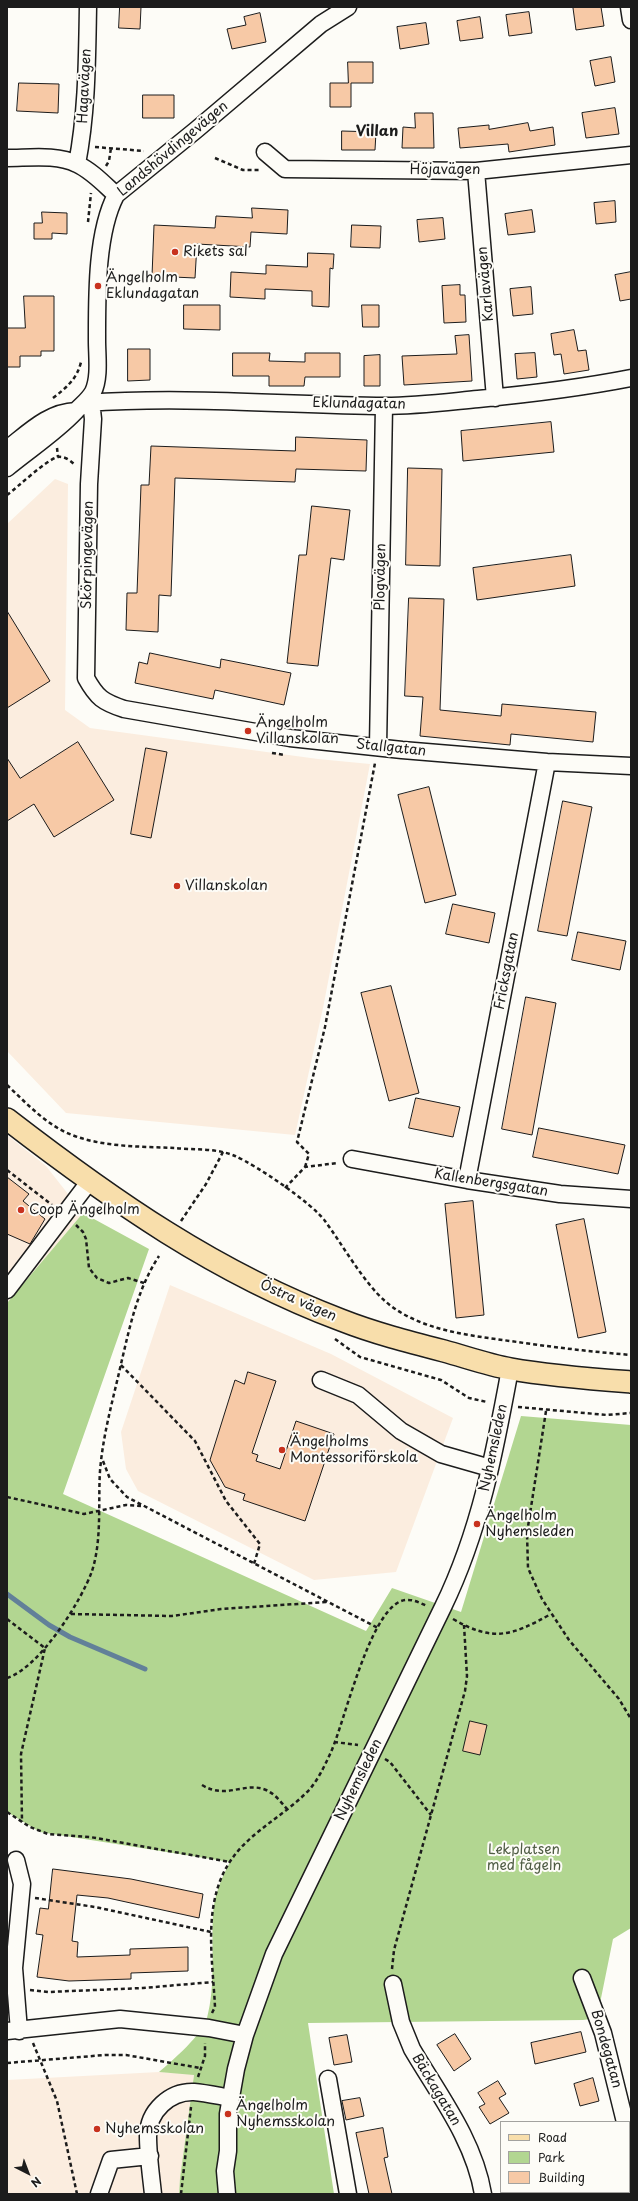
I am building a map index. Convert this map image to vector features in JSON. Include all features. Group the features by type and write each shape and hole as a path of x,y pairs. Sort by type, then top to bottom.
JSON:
{"main road":[{"name":"Östra vägen","path":"7,1119 89,1182 189,1248 284,1296 342,1321 408,1342 510,1369 631,1382"}],"street":[{"name":"Hagavägen","path":"77,164 81,147 87,77 88,7"},
{"name":"Landshövdingevägen","path":"7,468 68,420 94,391 96,380 98,286 103,237 109,209 116,195 196,130 321,24 348,7"},
{"path":"629,7 631,20"},
{"path":"265,152 285,169"},
{"name":"Höjavägen","path":"285,169 476,170 631,155"},
{"path":"7,158 59,159 77,164 98,178 116,195"},
{"name":"Karlavägen","path":"476,170 495,398"},
{"name":"Eklundagatan","path":"81,407 116,400 263,401 384,406 495,398 575,389 631,378"},
{"name":"Plogvägen","path":"378,747 384,406"},
{"path":"7,449 44,420 62,411 81,407"},
{"name":"Skörpingevägen","path":"81,407 92,410 94,419 89,484 86,678 94,692 105,703"},
{"name":"Stallgatan","path":"105,703 124,708 290,738 547,762 631,766"},
{"name":"Fricksgatan","path":"467,1180 547,762"},
{"name":"Kallenbergsgatan","path":"352,1159 467,1180 560,1194 631,1199"},
{"path":"7,1290 89,1182"},
{"name":"Nyhemsleden","path":"227,2194 225,2171 228,2151 228,2114 245,2034 274,1954 459,1573 477,1524 510,1369"},
{"path":"321,1380 358,1395 401,1430 441,1454 490,1468"},
{"path":"16,1860 22,1884 15,1955 15,1988 18,2031 120,2020 209,2028 245,2034"},
{"name":"Bondegatan","path":"582,1978 603,2033 625,2121"},
{"name":"Bäckagatan","path":"393,1984 406,2036 412,2049 463,2135 476,2166 483,2194"},
{"path":"328,2079 348,2194"},
{"path":"153,2194 148,2134 151,2121 156,2112 170,2098 179,2094 194,2092 231,2098"},
{"path":"99,2194 111,2160 150,2156"}],"path":[{"path":"81,147 149,150"},
{"path":"88,223 89,200 92,186 109,161 111,148"},
{"path":"216,158 243,170 285,169"},
{"path":"48,402 64,390 78,374 82,355"},
{"path":"7,495 49,461 58,457 64,457 76,466"},
{"path":"285,1188 305,1167 309,1154 297,1142 325,1027 378,747"},
{"path":"266,751 286,755"},
{"path":"368,762 375,763"},
{"path":"7,1085 50,1124 72,1135 97,1142 132,1146 223,1152 254,1165 324,1219 378,1295 405,1315 433,1326 471,1335 586,1351 631,1355"},
{"path":"177,1227 206,1184 223,1152"},
{"path":"305,1167 334,1164 352,1159"},
{"path":"7,1170 83,1232 88,1247 89,1268 97,1278 109,1283 128,1278 144,1283"},
{"path":"7,1678 24,1670 54,1637 70,1614 92,1571 95,1556 102,1458 107,1420 130,1326 144,1283 159,1256"},
{"path":"121,1365 195,1441 226,1501 260,1544 254,1564"},
{"path":"503,1406 546,1411 607,1415 631,1413"},
{"path":"546,1411 527,1533 526,1558 528,1568 536,1589 551,1614 582,1656 619,1699 631,1719"},
{"path":"102,1458 105,1470 116,1488 144,1507 378,1628"},
{"path":"7,1497 77,1513 99,1512 126,1505 144,1507"},
{"path":"181,2194 184,2154 194,2092 200,2068 205,2056 210,2015 215,2007 211,1932 217,1890 230,1862 254,1835 304,1794 318,1778 334,1742 356,1676 378,1628 392,1606 399,1602 411,1600 430,1607"},
{"path":"70,1614 172,1616 221,1609 327,1602"},
{"path":"452,1618 464,1625 489,1634 504,1634 521,1629 551,1614"},
{"path":"7,1619 45,1648"},
{"path":"393,1984 392,1974 394,1950 466,1691 467,1676 464,1625"},
{"path":"22,1823 21,1754 45,1648"},
{"path":"334,1742 359,1746 390,1762 431,1815"},
{"path":"202,1785 217,1792 253,1788 265,1790 278,1798 287,1809"},
{"path":"7,1812 22,1823 48,1834 90,1837 230,1862"},
{"path":"21,1896 96,1907 211,1932"},
{"path":"15,1988 48,1992 144,1988 213,1982"},
{"path":"18,2031 40,2061 57,2101 78,2194"},
{"path":"7,2063 105,2055 126,2055 200,2068"}],"shaded area":[{"name":"Villanskolan","path":"55,479 68,484 65,710 90,728 318,759 370,764 323,1008 295,1135 66,1113 7,1051 7,524"},
{"path":"7,1135 46,1166 83,1213 7,1303"},
{"name":"Ängelholms Montessoriförskola","path":"170,1285 331,1354 453,1418 396,1572 314,1580 138,1491 126,1469 121,1432"},
{"name":"Nyhemsskolan","path":"159,2072 194,2074 179,2194 7,2194 7,2080"}],"green space":[{"name":"Lekplatsen med fågeln","path":"83,1213 149,1249 63,1494 366,1631 392,1588 461,1612 521,1416 631,1425 631,1928 613,1939 597,2018 583,2020 308,2023 334,2194 179,2194 194,2075 159,2072 200,2032 207,2018 210,2005 212,1979 215,1900 219,1886 230,1862 40,1832 7,1812 7,1303"}],"building":[{"path":"120,7 141,7 140,29 119,28"},
{"path":"601,7 604,26 576,30 573,8"},
{"path":"529,12 532,33 509,36 506,15"},
{"path":"260,13 266,42 232,49 227,29 246,25 244,17"},
{"path":"480,17 483,38 460,41 457,21"},
{"path":"426,23 429,44 400,49 397,27"},
{"path":"611,57 615,82 595,86 590,61"},
{"path":"348,62 373,62 373,83 351,83 351,107 330,107 330,83 348,83"},
{"path":"19,83 59,84 58,113 17,111"},
{"path":"143,95 174,95 174,118 143,118"},
{"path":"615,108 619,134 586,138 582,113"},
{"path":"415,113 433,113 434,148 402,148 403,127 415,128"},
{"path":"528,123 530,131 553,127 555,145 509,152 508,144 460,148 458,128 489,125 489,129"},
{"path":"342,131 376,132 375,150 342,150"},
{"path":"615,201 616,222 596,224 594,203"},
{"path":"252,208 288,210 287,234 251,232 250,247 197,244 195,278 152,276 154,225 215,228 216,216 252,218"},
{"path":"532,210 535,232 508,235 505,214"},
{"path":"42,212 67,213 67,234 52,233 52,239 34,239 34,223 42,223"},
{"path":"443,218 445,239 419,242 417,220"},
{"path":"352,225 381,226 380,248 351,247"},
{"path":"308,253 334,254 333,269 330,268 329,307 312,306 312,291 265,289 265,299 230,297 231,272 266,274 266,265 307,267"},
{"path":"631,272 631,299 620,301 615,275"},
{"path":"460,285 460,295 465,295 466,322 444,323 442,286"},
{"path":"531,287 533,314 513,316 510,289"},
{"path":"24,296 54,296 54,351 41,351 41,356 20,356 20,367 7,367 7,328 25,328"},
{"path":"184,305 220,305 220,330 184,329"},
{"path":"362,305 379,305 379,327 363,327"},
{"path":"574,330 578,351 586,350 589,370 564,374 561,354 554,355 551,334"},
{"path":"469,335 472,381 404,385 402,356 457,354 455,336"},
{"path":"128,349 150,349 150,380 128,381"},
{"path":"233,353 270,353 269,361 305,362 305,353 340,353 340,377 305,377 304,386 269,386 269,376 233,376"},
{"path":"535,353 537,377 517,379 515,354"},
{"path":"380,355 380,386 364,386 364,356"},
{"path":"551,422 554,452 463,461 461,431"},
{"path":"296,437 367,440 366,471 296,469 295,482 175,478 171,596 159,595 158,632 126,630 127,593 137,593 141,485 149,485 151,446 295,451"},
{"path":"408,468 442,469 440,566 406,565"},
{"path":"312,506 350,510 344,560 331,558 318,666 287,663 299,555 306,555"},
{"path":"571,555 575,586 477,600 473,568"},
{"path":"409,598 444,599 440,710 501,716 502,704 596,712 593,742 511,734 510,745 420,736 423,697 405,696"},
{"path":"7,611 50,681 7,708"},
{"path":"150,653 220,668 221,659 291,673 284,705 215,690 213,699 135,683 139,662 147,664"},
{"path":"78,742 114,800 54,837 34,804 7,821 7,758 20,778"},
{"path":"146,748 167,752 151,838 131,834"},
{"path":"429,787 456,895 425,903 398,795"},
{"path":"563,801 592,807 567,936 538,931"},
{"path":"453,904 495,913 489,943 446,934"},
{"path":"578,932 626,941 620,970 572,960"},
{"path":"391,986 419,1093 389,1101 361,993"},
{"path":"526,997 556,1003 532,1135 502,1129"},
{"path":"416,1098 460,1107 453,1137 409,1128"},
{"path":"539,1128 625,1145 618,1174 533,1157"},
{"name":"Coop Ängelholm","path":"7,1177 29,1194 23,1201 45,1219 30,1244 7,1234"},
{"path":"473,1201 484,1315 456,1318 445,1204"},
{"path":"584,1219 606,1332 578,1338 556,1225"},
{"path":"248,1372 276,1381 252,1453 258,1455 256,1461 280,1469 296,1421 334,1434 305,1521 243,1500 245,1494 225,1487 210,1460 235,1380 244,1384"},
{"path":"470,1721 487,1725 480,1755 463,1751"},
{"path":"53,1869 131,1879 203,1894 199,1918 108,1898 77,1895 72,1941 78,1942 77,1957 130,1955 130,1949 188,1947 188,1971 131,1973 131,1979 69,1981 37,1977 43,1935 36,1934 40,1908 48,1909"},
{"path":"581,2032 586,2052 535,2064 531,2043"},
{"path":"455,2034 471,2059 454,2071 437,2045"},
{"path":"347,2035 352,2062 334,2065 329,2038"},
{"path":"593,2078 599,2101 580,2106 574,2084"},
{"path":"498,2081 506,2094 499,2098 509,2113 490,2124 479,2107 485,2104 478,2093"},
{"path":"360,2098 364,2116 346,2120 342,2101"},
{"path":"383,2128 388,2157 384,2158 392,2194 369,2194 356,2133"}],"waterway":[{"path":"7,1594 49,1625 70,1637 145,1669"}],"place":[{"name":"Rikets sal","path":"175,252"},
{"name":"Ängelholm Eklundagatan","path":"98,286"},
{"name":"Ängelholm Villanskolan","path":"248,731"},
{"name":"Villanskolan","path":"177,886"},
{"name":"Coop Ängelholm","path":"21,1210"},
{"name":"Ängelholms Montessoriförskola","path":"282,1450"},
{"name":"Ängelholm Nyhemsleden","path":"477,1524"},
{"name":"Ängelholm Nyhemsskolan","path":"228,2114"},
{"name":"Nyhemsskolan","path":"97,2129"}],"district":[{"name":"Villan","path":"377,132"}]}
